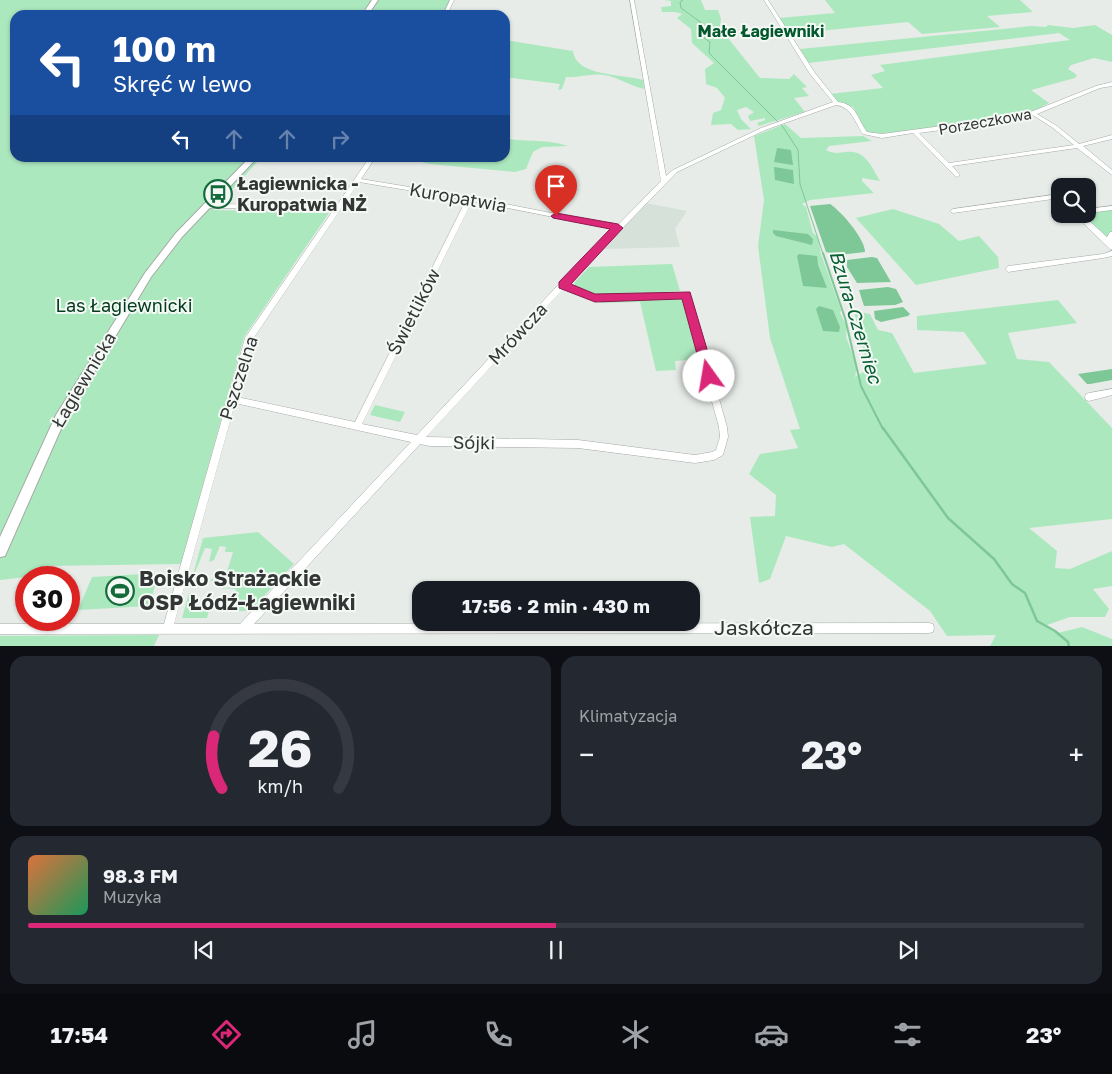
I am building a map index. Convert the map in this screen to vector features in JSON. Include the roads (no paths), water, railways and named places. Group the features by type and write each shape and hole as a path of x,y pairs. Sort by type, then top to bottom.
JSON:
{"street":[{"path":"632,0 664,181"},
{"path":"766,0 810,70 836,103"},
{"name":"Porzeczkowa","path":"836,103 844,104 852,109 865,133 882,136 916,133 1035,115 1091,90 1112,84"},
{"name":"Mrówcza","path":"244,628 563,285 676,170 782,121 836,103"},
{"path":"1035,115 1112,173"},
{"path":"916,133 957,175"},
{"path":"949,165 1077,146 1112,137"},
{"name":"Łagiewnicka","path":"0,552 51,436 152,270 179,235 249,162"},
{"name":"Pszczelna","path":"168,628 248,338 322,231 334,210 369,162"},
{"path":"663,167 676,170"},
{"name":"Kuropatwia","path":"358,180 470,199 618,228"},
{"path":"953,211 1051,197"},
{"name":"Świetlików","path":"357,426 470,199"},
{"path":"206,206 302,207 334,210"},
{"path":"1096,209 1112,208"},
{"path":"1087,223 1112,246"},
{"path":"1112,234 1110,237 1112,246"},
{"path":"1008,269 1103,256 1112,253"},
{"name":"Sójki","path":"230,399 420,440 440,442 584,444 694,459 714,456 720,452 724,437 723,427 686,295 595,298 563,285"},
{"path":"1089,397 1112,392"},
{"name":"Jaskółcza","path":"0,629 929,628"}],"waterway":[{"name":"Bzura-Czerniec","path":"683,0 680,2 681,8 703,24 700,31 706,34 704,38 710,42 709,53 783,127 798,150 800,184 823,254"},
{"name":"Bzura-Czerniec","path":"823,253 845,318 861,386 883,429"},
{"name":"Bzura-Czerniec","path":"883,428 948,518 994,559 1012,584 1025,593 1037,621 1055,631 1068,642 1069,646"}],"place":[{"name":"Łagiewnicka - Kuropatwia NŻ","path":"218,194"},
{"name":"Boisko Strażackie OSP Łódź-Łagiewniki","path":"120,591"}],"district":[{"name":"Małe Łagiewniki","path":"761,31"}],"park label":[{"name":"Las Łagiewnicki","path":"124,306"}]}
